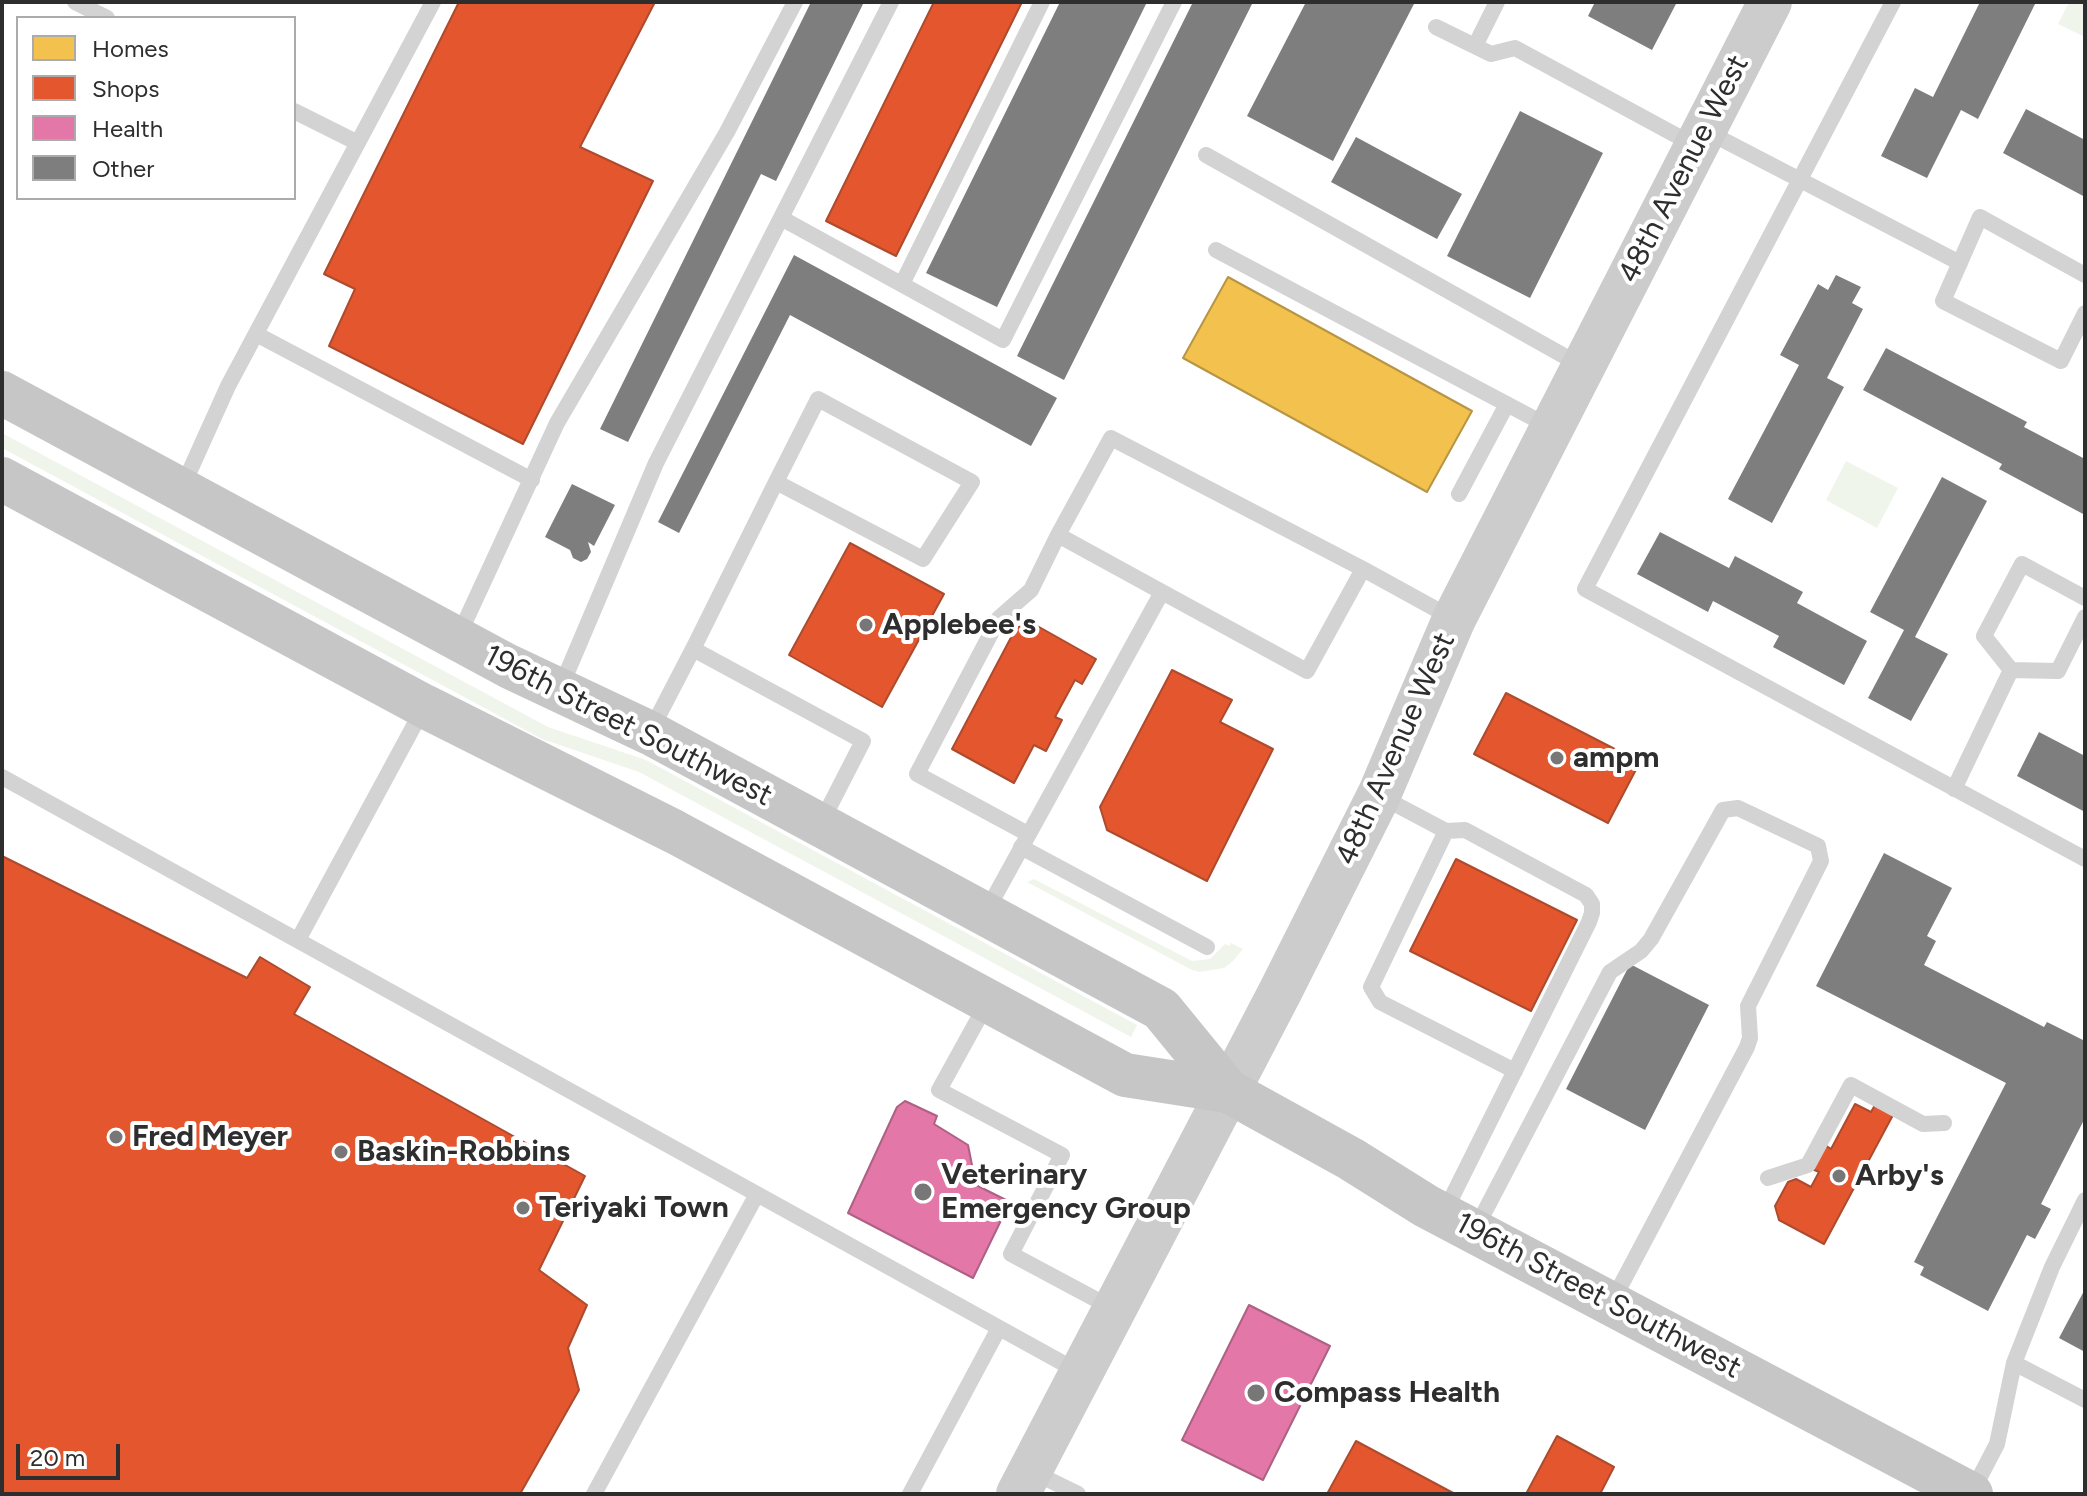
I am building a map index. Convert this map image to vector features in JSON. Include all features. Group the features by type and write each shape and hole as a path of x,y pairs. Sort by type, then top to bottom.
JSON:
{"main road":[{"name":"196th Street Southwest","path":"2,393 457,638 650,733 1161,1009 1228,1091"},
{"name":"196th Street Southwest","path":"2,479 424,706 675,832 1125,1075 1228,1091 1459,1223 1971,1494"}],"street":[{"name":"48th Avenue West","path":"1024,1482 1379,795 1454,619 1770,2"}],"lane":[{"path":"75,2 103,16"},
{"path":"181,490 228,386 433,2"},
{"path":"457,638 557,423 727,132 795,2"},
{"path":"560,690 656,463 891,2"},
{"path":"902,284 1042,2"},
{"path":"781,218 1003,340 1174,2"},
{"path":"1475,46 1497,2"},
{"path":"1893,2 1585,589 2085,859"},
{"path":"1436,27 1491,54 1515,48 1700,138 1798,179 1960,263"},
{"path":"296,112 358,143"},
{"path":"1206,155 1583,366"},
{"path":"2085,275 1980,217 1943,301 2061,361 2085,313"},
{"path":"1216,250 1552,428"},
{"path":"256,334 532,480"},
{"path":"650,733 693,649 776,482 818,399 972,482 923,559 776,482"},
{"path":"1459,494 1507,404"},
{"path":"1207,947 917,774 999,618 1031,590 1111,438 1454,619"},
{"path":"1058,535 1307,671 1363,569"},
{"path":"2011,670 1984,636 2022,564 2085,598"},
{"path":"985,914 1162,592"},
{"path":"2011,670 2058,671 2085,617"},
{"path":"693,649 863,741 820,825"},
{"path":"1954,789 2011,670"},
{"path":"298,940 424,706"},
{"path":"2,777 1081,1373"},
{"path":"1379,795 1446,831 1465,830 1586,895 1592,904 1589,922 1515,1071 1459,1223"},
{"path":"1459,1223 1610,972 1641,951 1651,939 1723,810 1738,808 1818,846 1821,861 1748,1006 1750,1038 1747,1047 1611,1304"},
{"path":"1446,831 1371,987 1380,1002 1515,1071"},
{"path":"988,1001 939,1090 1062,1155 1011,1254 1114,1309"},
{"path":"1768,1178 1808,1165 1851,1085 1923,1124 1944,1123"},
{"path":"594,1494 757,1194"},
{"path":"1971,1494 1997,1444 2014,1363 2052,1267 2085,1200"},
{"path":"910,1494 999,1328"},
{"path":"2014,1363 2085,1400"},
{"path":"1024,1482 1078,1494"}],"shaded area":[{"path":"2069,2 2085,2 2085,37 2058,24"},
{"path":"2,433 548,727 646,760 1137,1025 1131,1037 639,772 542,739 2,448"},
{"path":"1846,461 1898,488 1877,528 1826,500"},
{"path":"1034,879 1192,961 1210,959 1225,944 1229,946 1231,943 1243,949 1224,968 1199,972 1190,969 1027,882"}],"building: Homes":[{"path":"1228,277 1472,411 1427,492 1183,358"}],"building: Shops":[{"path":"459,2 655,2 580,147 653,181 523,444 329,346 355,289 324,274"},
{"path":"934,2 1022,2 896,256 826,221"},
{"name":"Applebee's","path":"850,543 944,594 882,707 789,655"},
{"path":"1032,623 1096,659 1082,684 1075,680 1055,717 1062,720 1046,751 1034,745 1014,783 952,749 1016,628"},
{"path":"1172,670 1232,700 1220,722 1273,749 1207,881 1107,830 1100,807"},
{"name":"ampm","path":"1506,693 1640,762 1608,823 1474,754"},
{"path":"2,856 247,978 260,957 310,987 294,1014 585,1176 539,1270 587,1305 568,1348 579,1390 520,1494 2,1494"},
{"path":"1456,859 1577,920 1531,1011 1410,951"},
{"name":"Arby's","path":"1855,1104 1871,1112 1875,1105 1893,1115 1824,1244 1779,1220 1775,1206 1788,1182 1796,1179 1811,1187 1819,1172 1812,1169 1825,1145 1831,1149"},
{"path":"1557,1436 1614,1467 1600,1494 1526,1494"},
{"path":"1356,1441 1455,1494 1327,1494"}],"building: Health":[{"name":"Veterinary Emergency Group","path":"905,1101 937,1116 934,1124 968,1145 972,1165 968,1181 1010,1202 973,1278 848,1213 897,1107"},
{"path":"1249,1305 1330,1346 1263,1480 1182,1440"}],"building: Other":[{"path":"811,2 864,2 776,181 761,174 628,442 600,429"},
{"path":"1060,2 1147,2 997,307 926,273"},
{"path":"1193,2 1253,2 1064,380 1017,356"},
{"path":"1306,2 1415,2 1333,161 1247,116"},
{"path":"1595,2 1677,2 1652,50 1588,16"},
{"path":"1980,2 2036,2 1978,119 1961,110 1927,178 1881,156 1915,88 1933,97"},
{"path":"2026,109 2085,140 2085,197 2003,153"},
{"path":"1520,111 1603,153 1530,298 1447,256"},
{"path":"1356,137 1462,194 1437,239 1331,182"},
{"path":"794,255 1057,398 1031,446 790,315 679,533 658,522"},
{"path":"1836,275 1861,287 1852,303 1863,309 1827,378 1844,387 1772,523 1728,499 1799,365 1780,355 1818,284 1828,290"},
{"path":"1886,348 2027,422 2024,427 2085,459 2085,515 1999,469 2002,464 1863,390"},
{"path":"1942,477 1987,501 1915,637 1948,654 1911,721 1868,698 1904,630 1870,612"},
{"path":"572,484 615,505 594,546 588,542 591,552 581,562 573,558 570,550 545,537"},
{"path":"1660,532 1729,568 1735,556 1803,592 1797,603 1867,641 1844,685 1773,647 1779,636 1713,601 1708,612 1637,574"},
{"path":"2039,732 2085,756 2085,812 2017,776"},
{"path":"1884,853 1952,888 1927,936 1936,941 1924,965 2044,1027 2047,1022 2085,1041 2085,1118 2041,1204 2051,1209 2035,1239 2027,1235 1988,1311 1920,1275 1924,1267 1914,1262 2006,1083 1816,986"},
{"path":"1630,964 1709,1005 1645,1130 1566,1089"},
{"path":"2085,1289 2085,1352 2059,1338"}],"place":[{"name":"Applebee's","path":"866,625"},
{"name":"ampm","path":"1557,758"},
{"name":"Fred Meyer","path":"116,1137"},
{"name":"Baskin-Robbins","path":"341,1152"},
{"name":"Arby's","path":"1839,1176"},
{"name":"Veterinary Emergency Group","path":"923,1192"},
{"name":"Teriyaki Town","path":"523,1208"},
{"name":"Compass Health","path":"1256,1393"}]}
